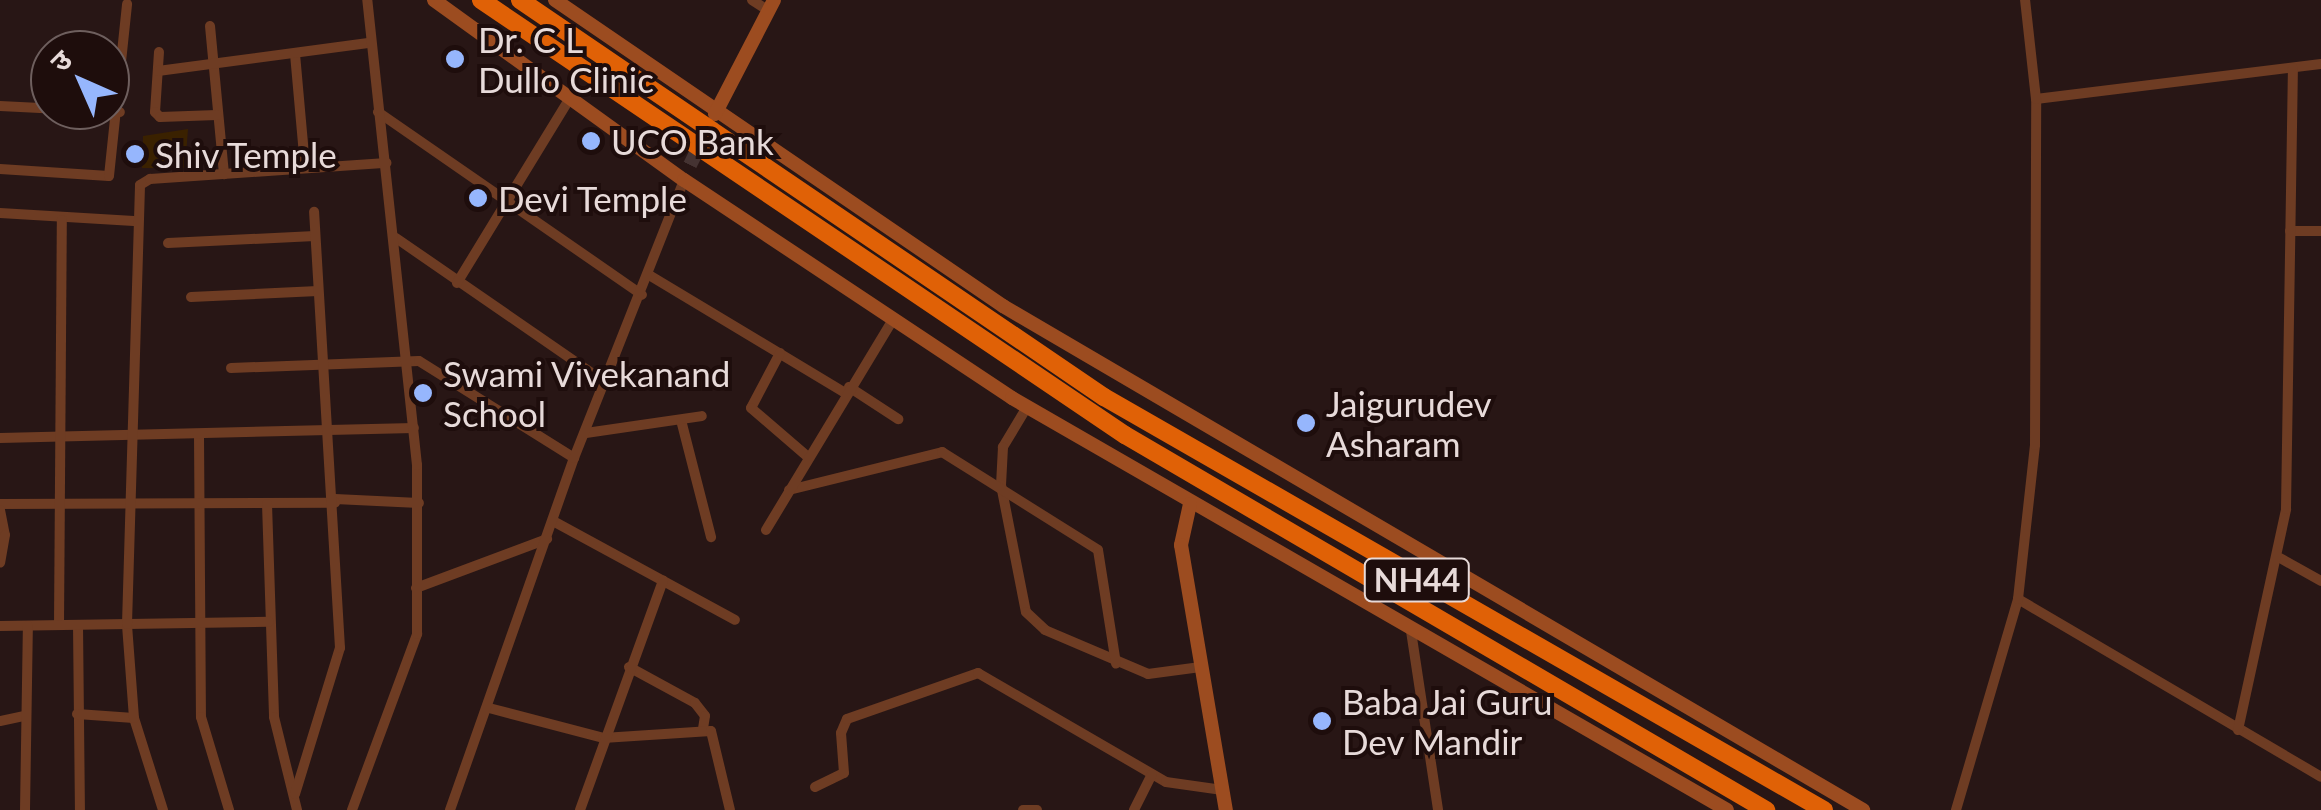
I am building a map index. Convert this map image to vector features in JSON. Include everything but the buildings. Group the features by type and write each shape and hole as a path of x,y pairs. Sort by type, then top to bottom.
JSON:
{"highway":[{"name":"NH44","path":"481,0 1125,436 1766,810"},
{"name":"NH44","path":"520,0 1104,397 1824,810"}],"street":[{"path":"352,810 413,652 418,502 396,238 368,43 367,0"},
{"path":"434,0 687,172 892,322 1027,407 1727,810"},
{"path":"555,0 1002,306 1863,810"},
{"path":"716,112 772,5 752,0"},
{"path":"1956,810 2018,599 2034,445 2036,99 2025,0"},
{"path":"125,30 127,4"},
{"path":"210,26 224,174"},
{"path":"158,71 368,43"},
{"path":"159,52 160,117 217,115"},
{"path":"295,54 305,166"},
{"path":"2036,99 2321,64"},
{"path":"2238,730 2280,558 2288,491 2293,68"},
{"path":"457,283 572,95"},
{"path":"0,106 30,108"},
{"path":"378,112 642,294"},
{"path":"0,169 108,178 117,130"},
{"path":"163,810 134,718 127,624 134,222 143,182 386,162"},
{"path":"451,809 574,458 650,275 687,172"},
{"path":"295,794 339,662 335,501 326,434 314,212"},
{"path":"0,213 134,222"},
{"path":"59,625 56,438 62,220"},
{"path":"2290,231 2321,231"},
{"path":"168,243 315,236"},
{"path":"396,238 606,384"},
{"path":"650,275 780,354 898,419"},
{"path":"191,297 318,290"},
{"path":"766,530 847,390 892,322"},
{"path":"780,354 751,408 808,456"},
{"path":"230,368 404,359 430,365 574,458"},
{"path":"1027,407 1003,447 1000,485 1026,612 1045,630 1116,664 1148,674 1201,666"},
{"path":"586,432 702,416"},
{"path":"681,420 710,538"},
{"path":"0,438 326,434 414,428"},
{"path":"200,436 199,621 204,733 230,810"},
{"path":"789,490 942,452 1098,550 1116,664"},
{"path":"0,562 0,507 57,502 198,506 418,502"},
{"path":"266,504 274,716 297,810"},
{"path":"1190,504 1181,545 1226,810"},
{"path":"553,521 735,620"},
{"path":"416,588 547,539"},
{"path":"2280,558 2321,581"},
{"path":"580,810 663,581"},
{"path":"2018,599 2321,777"},
{"path":"0,626 268,622"},
{"path":"78,625 80,810"},
{"path":"25,810 28,626"},
{"path":"1411,631 1438,810"},
{"path":"629,667 702,709 703,729"},
{"path":"815,788 844,773 841,733 847,719 978,674 1180,790 1222,790"},
{"path":"489,708 603,738 703,729 718,738 730,808 715,810"},
{"path":"77,714 134,718"},
{"path":"0,720 24,716"},
{"path":"1134,810 1152,774"},
{"path":"1023,810 1037,810"}],"shaded area":[{"path":"188,129 185,168 142,168 143,136"}],"tunnel":[{"path":"690,165 712,120"}],"place":[{"name":"Dr. C L Dullo Clinic","path":"455,59"},
{"name":"UCO Bank","path":"591,141"},
{"name":"Shiv Temple","path":"135,154"},
{"name":"Devi Temple","path":"478,198"},
{"name":"Swami Vivekanand School","path":"423,393"},
{"name":"Jaigurudev Asharam","path":"1306,423"},
{"name":"Baba Jai Guru Dev Mandir","path":"1322,721"}]}
